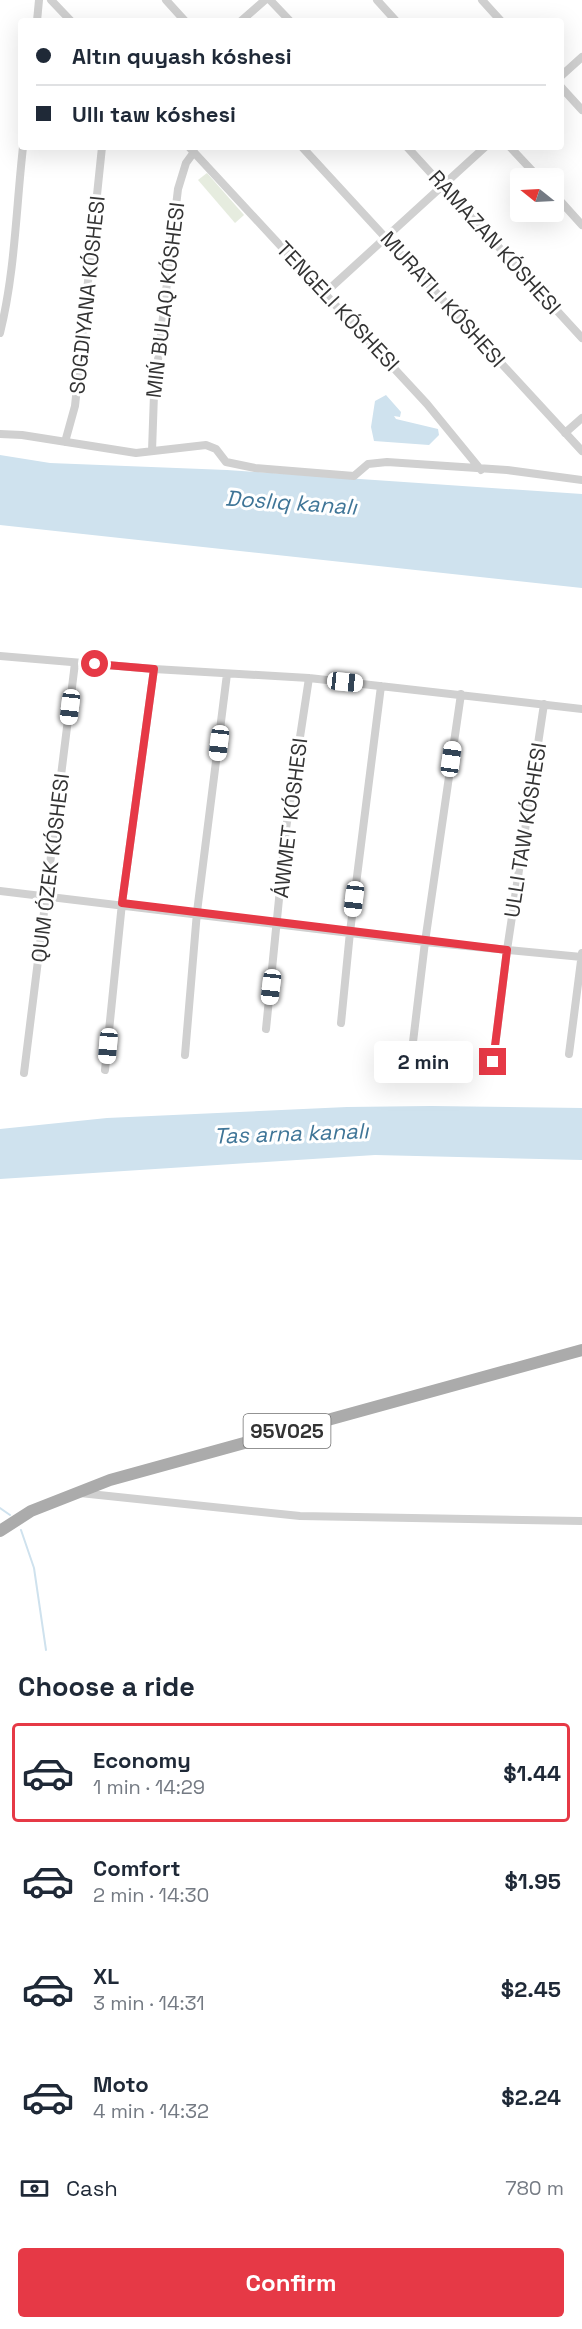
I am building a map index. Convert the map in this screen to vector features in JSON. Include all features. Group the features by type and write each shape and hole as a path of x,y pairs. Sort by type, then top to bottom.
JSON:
{"main road":[{"name":"95V025","path":"0,1531 31,1511 74,1493 582,1350"}],"street":[{"path":"37,18 39,0"},
{"path":"51,0 69,18"},
{"path":"166,0 182,18"},
{"path":"244,18 265,0"},
{"path":"270,0 287,18"},
{"path":"377,0 393,18"},
{"path":"482,0 498,18"},
{"path":"564,73 582,57"},
{"path":"564,90 582,110"},
{"path":"0,333 10,294 13,236 23,150"},
{"name":"SOGDIYANA KÓSHESI","path":"65,442 75,406 102,150"},
{"path":"152,451 153,394 178,189 192,150"},
{"name":"TENGELI KÓSHESI","path":"193,150 326,292 427,404 482,470"},
{"path":"306,150 582,451"},
{"name":"RAMAZAN KÓSHESI","path":"410,150 582,338"},
{"path":"326,292 482,150"},
{"path":"513,150 530,168"},
{"path":"564,205 582,225"},
{"path":"565,433 582,418"},
{"path":"0,434 136,453 206,445 216,448 226,462 255,468 354,476 368,464 387,462 507,470 582,480"},
{"path":"0,656 154,669 309,678 582,709"},
{"name":"QUM ÓZEK KÓSHESI","path":"24,1073 75,663"},
{"path":"105,1070 122,903 154,669"},
{"path":"185,1055 197,912 227,674"},
{"name":"ÁWMET KÓSHESI","path":"266,1029 286,829 309,678"},
{"path":"341,1023 381,686"},
{"path":"413,1042 460,694"},
{"path":"493,1062 507,950 544,704"},
{"path":"0,891 122,903 425,942 582,955 569,1054"},
{"path":"74,1493 300,1516 582,1521"}],"shaded area":[{"path":"207,173 244,215 235,223 198,180"}],"water":[{"path":"386,395 401,412 400,417 394,416 396,419 438,429 439,435 429,445 374,441 371,427 375,401"},
{"name":"Doslıq kanalı","path":"0,455 50,463 227,470 582,494 582,588 0,525"},
{"name":"Tas arna kanalı","path":"347,1107 582,1108 582,1160 375,1155 0,1179 0,1129 107,1118"}],"waterway":[{"path":"0,1508 10,1515"},
{"path":"21,1530 34,1568 46,1650"}],"route":[{"path":"95,664 154,669 122,903 425,942 507,950 493,1062"}]}
